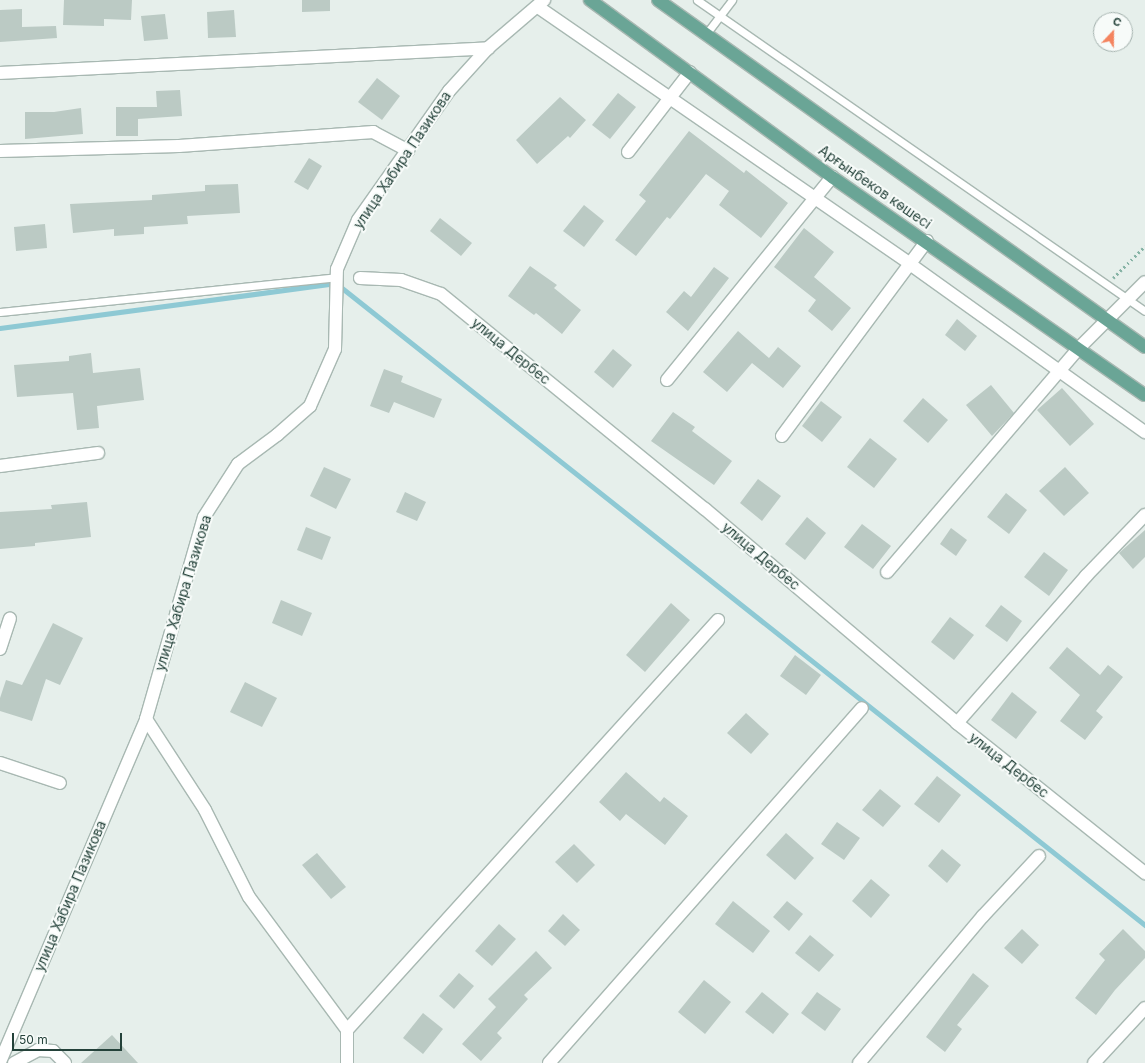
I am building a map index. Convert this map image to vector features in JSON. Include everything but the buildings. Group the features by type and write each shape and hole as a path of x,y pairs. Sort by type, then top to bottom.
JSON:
{"main road":[{"name":"Арғынбеков көшесі","path":"590,0 832,177 927,241 1145,395"},
{"name":"Арғынбеков көшесі","path":"658,0 1145,347"}],"street":[{"path":"541,4 670,98 910,264 1145,432"},
{"name":"улица Хабира Пазикова","path":"0,1062 146,719 204,517 238,464 277,435 310,406 334,349 337,269 358,220 449,91 488,48 541,4"},
{"path":"0,73 488,48"},
{"path":"628,152 690,72"},
{"path":"0,151 179,146 373,132 408,151"},
{"path":"667,380 832,177"},
{"path":"782,436 927,241"},
{"name":"улица Дербес","path":"360,278 401,280 441,294 705,509 957,724 1145,872"},
{"path":"888,572 1079,348 1145,282"},
{"path":"0,466 98,454"},
{"path":"957,724 1086,576 1145,516"},
{"path":"0,650 10,619"},
{"path":"347,1030 718,620"},
{"path":"549,1063 862,708"},
{"path":"146,719 205,810 249,897 347,1030 347,1063"},
{"path":"0,763 60,783"},
{"path":"859,1063 983,916 1040,856"},
{"path":"1094,1063 1145,1008"},
{"path":"14,1063 38,1050 53,1051 65,1063"}],"lane":[{"path":"698,0 1145,310"},
{"path":"706,34 732,0"},
{"path":"0,312 336,278"}],"path":[{"path":"1107,284 1145,246"}],"waterway":[{"path":"0,328 336,283 1145,925"}]}
